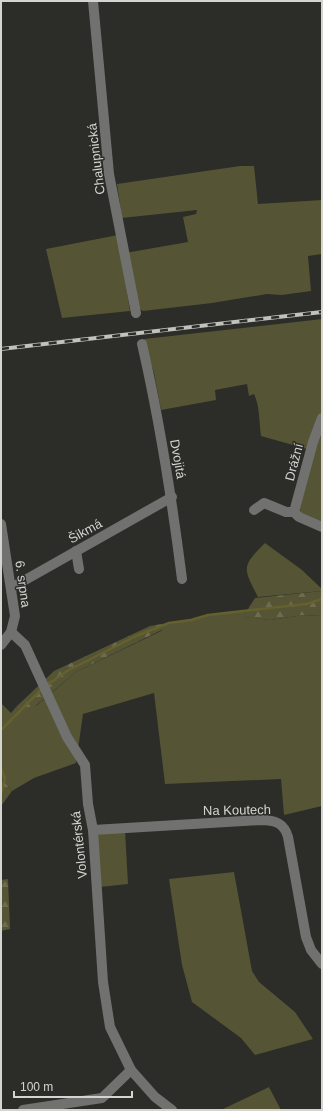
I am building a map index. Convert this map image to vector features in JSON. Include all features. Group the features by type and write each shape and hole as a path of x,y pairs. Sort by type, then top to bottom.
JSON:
{"street":[{"name":"Chalupnická","path":"93,1 109,174 136,313"},
{"name":"Dvojitá","path":"142,344 154,395 172,497 182,579"},
{"name":"Drážní","path":"294,512 313,442 322,418"},
{"name":"Šikmá","path":"11,588 172,497"},
{"path":"254,510 264,503 286,512 294,512 299,517 322,527"},
{"name":"6. srpna","path":"1,524 15,616 11,632 1,645"},
{"path":"76,551 79,569"},
{"name":"Volontérská","path":"11,632 25,645 67,737 85,765 88,804 93,830 103,982 110,1027 131,1070 155,1096 172,1110"},
{"name":"Na Koutech","path":"93,830 261,820 275,821 281,824 288,837 306,937 311,950 322,964"},
{"path":"23,1110 102,1098 131,1070"}],"green space":[{"path":"240,166 254,166 258,204 322,200 322,254 308,256 311,291 282,295 267,294 212,303 143,311 138,308 125,253 188,242 183,217 196,214 197,210 122,218 117,184"},
{"path":"118,235 130,311 62,318 46,249"},
{"path":"322,319 322,410 307,449 261,436 257,404 254,394 249,396 247,384 215,390 216,400 161,410 154,373 144,339"},
{"path":"322,426 322,524 302,516 298,504"},
{"path":"265,543 302,570 322,589 322,591 258,597 249,580 247,568 252,557"},
{"path":"322,591 322,616 303,615 271,620 243,617 255,598"},
{"path":"247,610 244,617 271,620 303,615 322,616 322,806 284,815 281,779 165,784 154,693 83,714 76,763 34,778 12,791 1,778 1,703 11,713 16,707 21,713 37,705 76,672 161,631 169,623 191,620 208,615"},
{"path":"180,621 76,672 28,712 21,714 16,707 54,671 150,626"},
{"path":"1,778 12,791 1,806"},
{"path":"125,830 128,884 100,887 96,837 100,833"},
{"path":"234,872 252,971 259,982 295,1012 313,1039 255,1055 241,1038 192,1002 182,965 169,879"},
{"path":"8,879 10,929 1,931 1,880"},
{"path":"269,1087 281,1110 221,1110"}],"waterway":[{"path":"47,685 67,671 136,636 169,623 191,620 208,615 306,604 322,599"},
{"path":"1,730 40,691"},
{"path":"1,769 5,778 1,794"}],"railway":[{"path":"1,349 322,312"}]}
